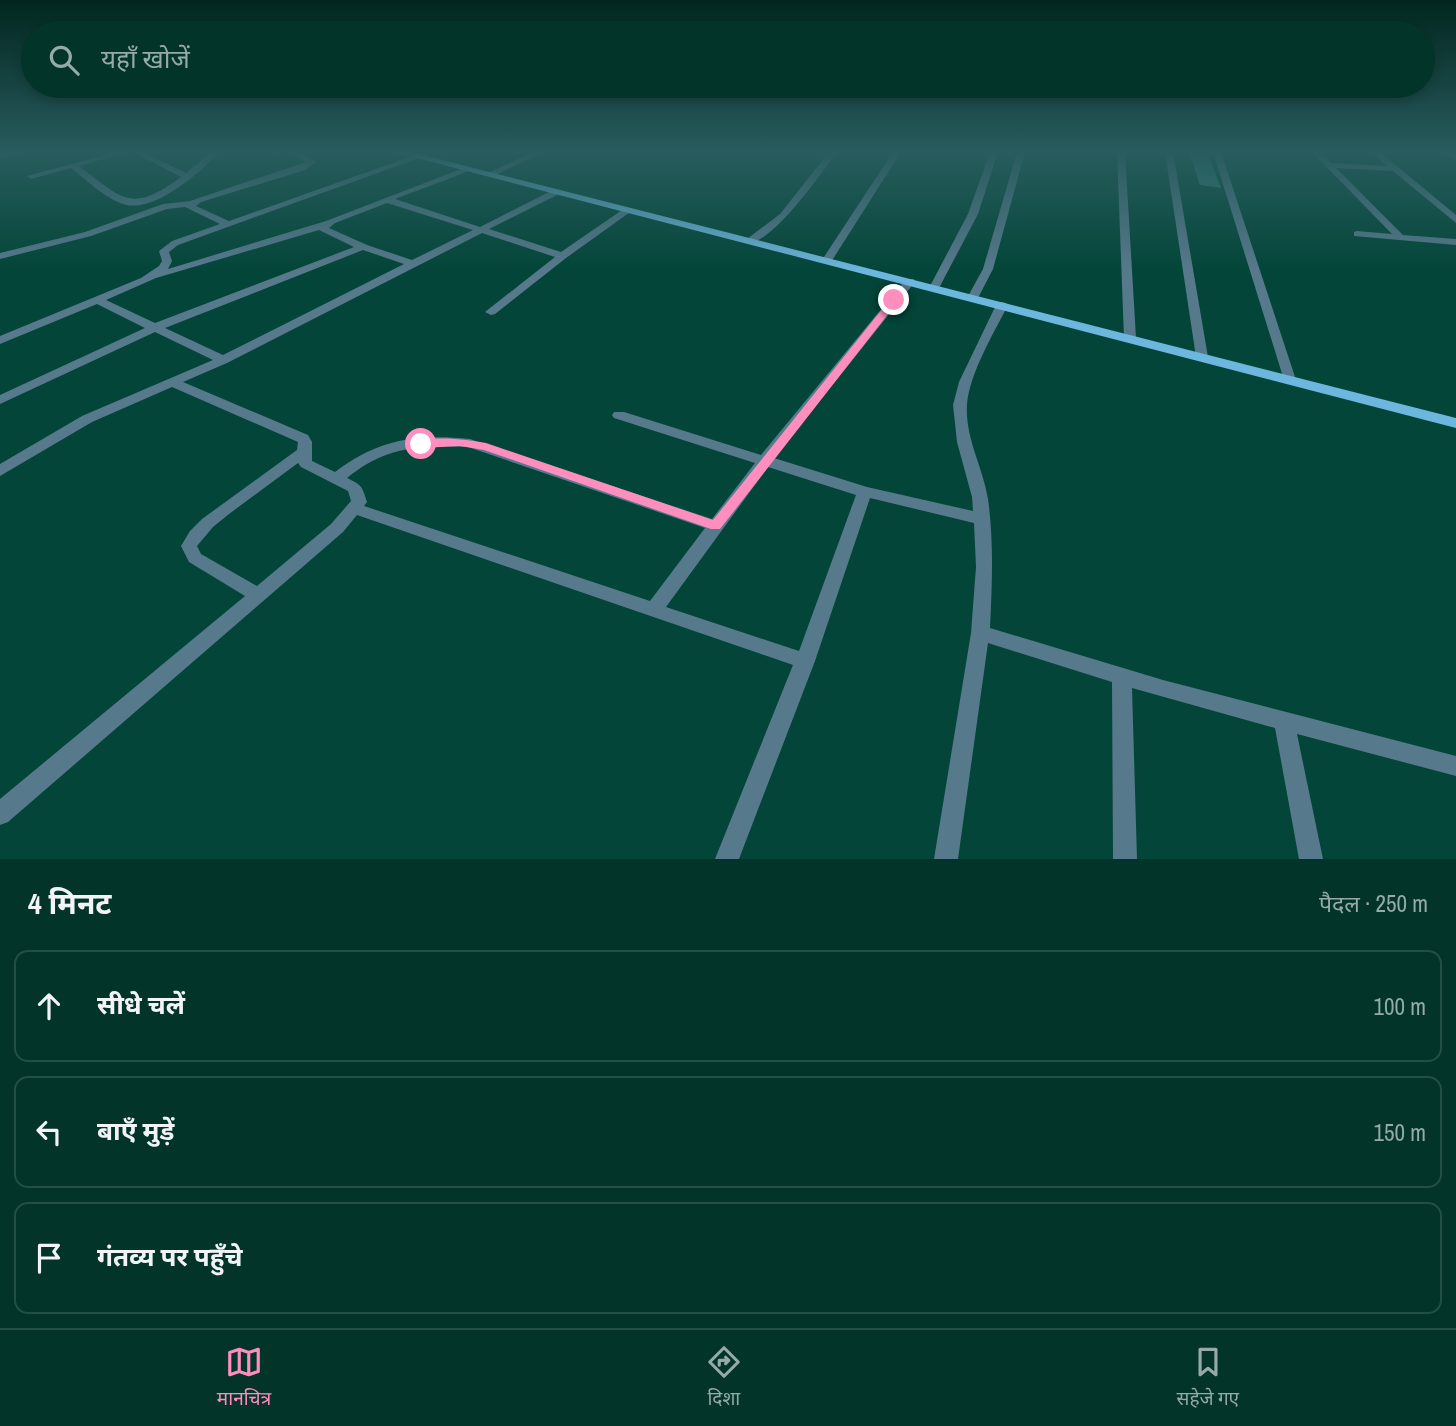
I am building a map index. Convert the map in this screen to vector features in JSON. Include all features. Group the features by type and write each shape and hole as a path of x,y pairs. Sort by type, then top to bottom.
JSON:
{"main road":[{"path":"556,192 1456,423"}],"street":[{"path":"113,192 130,203 152,198 162,192"},
{"path":"0,256 88,234 166,206 190,205 229,192"},
{"path":"150,277 166,264 164,251 169,245 319,192"},
{"path":"0,340 99,301 150,277 327,224 408,192"},
{"path":"0,471 87,419 223,360 556,192"},
{"path":"750,241 783,216 802,192"},
{"path":"827,260 871,192"},
{"path":"934,288 973,215 981,192"},
{"path":"973,298 988,269 1010,192"},
{"path":"1123,192 1130,338"},
{"path":"1175,192 1202,357"},
{"path":"1230,192 1290,380"},
{"path":"1356,192 1401,238"},
{"path":"1423,192 1456,220"},
{"path":"388,200 562,256"},
{"path":"190,205 190,208 228,224"},
{"path":"491,312 562,256 628,210"},
{"path":"327,224 323,229 326,232 412,264"},
{"path":"1357,234 1456,242"},
{"path":"0,400 154,328 363,247"},
{"path":"654,609 764,461 909,281"},
{"path":"99,301 223,360"},
{"path":"946,859 980,633 985,567 980,497 964,442 960,405 968,374 1002,305"},
{"path":"0,814 258,595 356,509 359,502 355,488 306,464 306,442 303,438 172,382"},
{"path":"619,415 865,492 982,519"},
{"path":"336,479 365,458 381,451 441,442 470,443 716,526"},
{"path":"258,595 195,558 189,546 192,539 212,520 304,452"},
{"path":"727,859 805,660 865,492"},
{"path":"356,509 805,660"},
{"path":"980,633 1122,677 1456,766"},
{"path":"1122,677 1125,859"},
{"path":"1284,720 1311,859"}],"route":[{"path":"421,444 460,442 486,446 716,526 764,461 894,300"}]}
